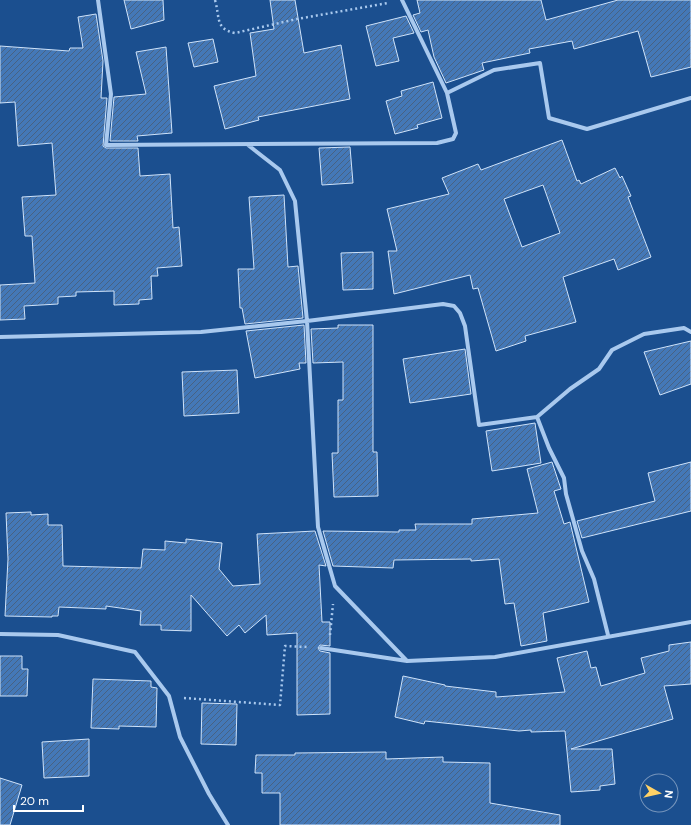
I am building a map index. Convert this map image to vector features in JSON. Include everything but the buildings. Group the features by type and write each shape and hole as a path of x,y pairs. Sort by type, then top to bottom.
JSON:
{"street":[{"path":"98,0 111,94 106,145 437,143 453,139 456,132 447,93 402,0"},
{"path":"447,93 494,70 540,63 549,118 587,128 691,98"},
{"path":"248,145 280,170 295,201 307,321 318,527 335,586 408,661"},
{"path":"0,337 201,332 307,321 443,304 454,306 460,314 465,326 480,426 537,417 570,389 599,369 612,350 644,334 684,328 691,332"},
{"path":"537,417 549,448 564,478 566,494 582,552 594,579 608,636"},
{"path":"321,648 408,661 495,657 691,622"},
{"path":"0,634 58,635 136,652 169,696 180,738 208,794 228,825"}],"path":[{"path":"215,0 220,26 226,31 235,33 297,19 402,0"},
{"path":"169,696 280,705 285,646 321,648 332,633 335,586"}]}
